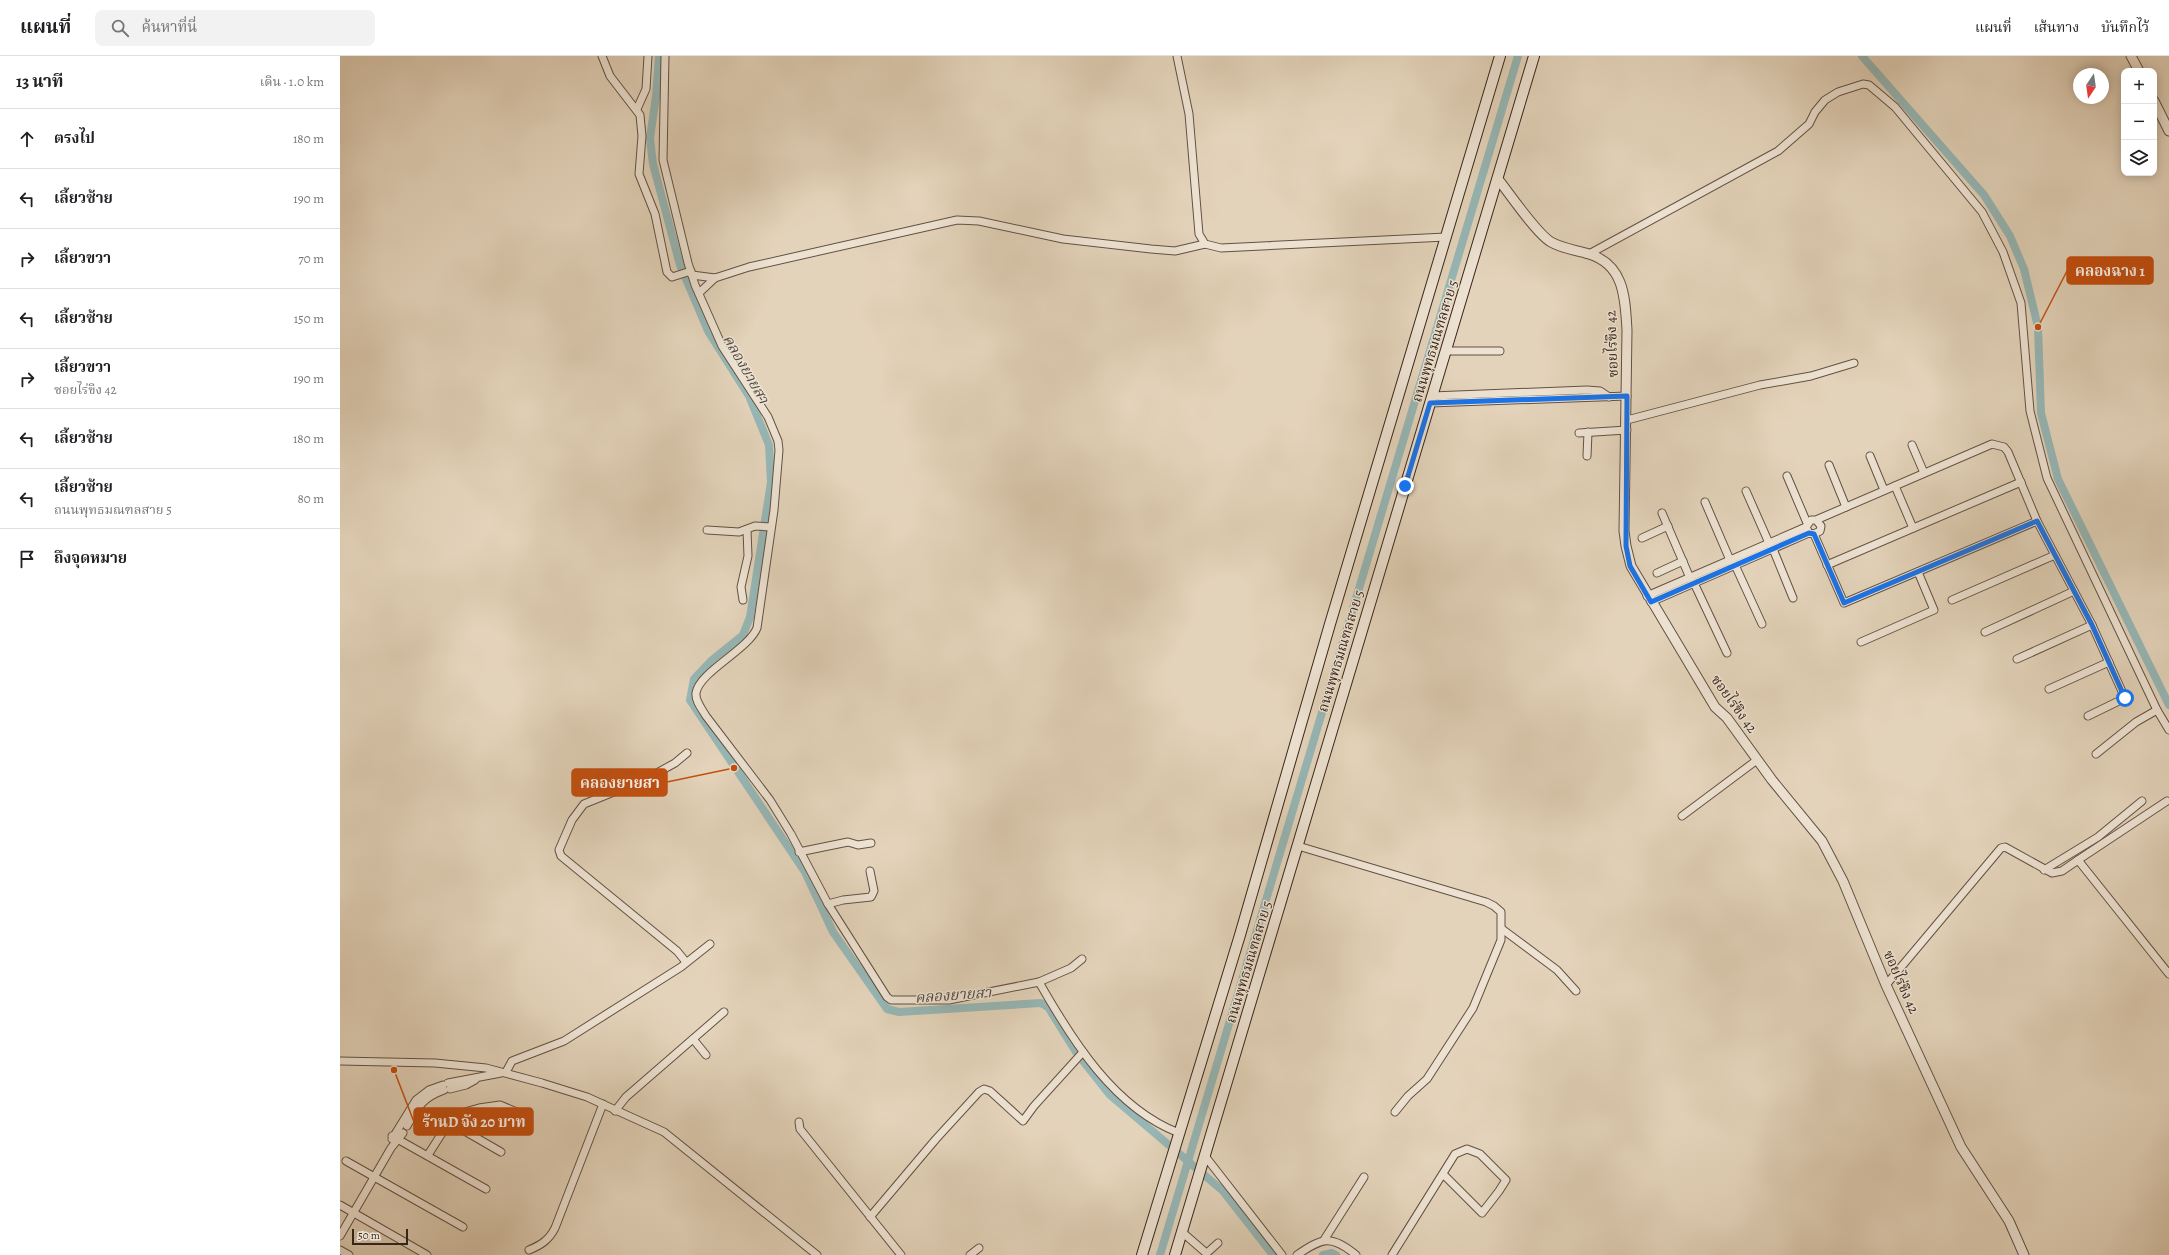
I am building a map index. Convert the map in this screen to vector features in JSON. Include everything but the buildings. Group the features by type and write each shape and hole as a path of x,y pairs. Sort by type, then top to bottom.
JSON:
{"main road":[{"name":"ถนนพุทธมณฑลสาย 5","path":"1142,1255 1172,1159 1500,56"},
{"name":"ถนนพุทธมณฑลสาย 5","path":"1176,1255 1431,400 1447,352 1534,56"}],"street":[{"path":"602,56 610,76 637,109 642,126 640,174 655,214 667,272 672,277 690,273 715,278"},
{"path":"637,109 646,89 648,56"},
{"path":"665,56 663,160 690,273 722,346 768,417 778,441 757,628 754,634 701,683 696,697 706,716 770,800 828,904 887,997 891,1000 949,1000 1039,982 1071,968 1082,959"},
{"path":"1177,56 1189,114 1199,234 1205,244"},
{"path":"2131,56 2137,68"},
{"path":"1589,254 1778,151 1809,124 1817,108 1825,100 1838,92 1863,84 1869,85 1895,107 1982,212 2003,252 2021,303 2030,412 2047,478 2157,710 2169,730"},
{"path":"2156,104 2169,131"},
{"name":"ซอยไร่ขิง 42","path":"1498,179 1550,242 1600,258 1610,266 1620,282 1624,294 1627,330 1626,546 1630,566 1715,707 1727,718 1757,760 1822,841 1843,881 1886,985 1961,1148 2009,1221 2024,1255"},
{"path":"699,293 715,278 749,267 957,220 979,222 1063,239 1175,251 1205,244 1221,248 1446,237"},
{"path":"1447,352 1500,351"},
{"path":"1627,420 1760,385 1810,376 1854,363"},
{"path":"1431,400 1587,390 1600,391 1610,397 1627,396"},
{"path":"1579,433 1627,430"},
{"path":"1587,456 1588,432"},
{"path":"1649,599 1809,529 1816,520 1884,490 1992,444 2004,447 2008,452 2037,521 2092,625 2125,698 2088,716"},
{"path":"1912,445 1924,473"},
{"path":"1870,456 1884,490"},
{"path":"1829,465 1846,507"},
{"path":"1787,476 1809,529 1844,603 2037,521"},
{"path":"1827,565 2021,482"},
{"path":"1895,486 1913,528"},
{"path":"1746,490 1793,598"},
{"path":"1705,502 1762,624"},
{"path":"1662,513 1727,653"},
{"path":"1809,529 1818,532 1820,523 1816,520"},
{"path":"707,530 740,532 755,526 769,527"},
{"path":"1642,538 1668,526"},
{"path":"743,600 741,587 748,556 747,530"},
{"path":"1952,600 2055,555"},
{"path":"1657,573 1683,561"},
{"path":"1861,642 1934,610 1918,572"},
{"path":"1985,632 2074,591"},
{"path":"2017,659 2092,625"},
{"path":"2049,689 2108,662"},
{"path":"2096,754 2136,722 2157,710"},
{"path":"686,962 677,952 561,856 559,850 572,820 584,804 646,779 675,763 687,753"},
{"path":"1682,816 1757,760"},
{"path":"2044,870 2098,836 2142,801"},
{"path":"1886,985 2001,848 2009,848 2044,870 2057,872 2078,860 2167,801"},
{"path":"799,852 848,842 858,845 871,843"},
{"path":"1298,846 1486,902 1501,912 1501,940 1473,1008 1427,1079 1408,1096 1395,1112"},
{"path":"2078,860 2169,974"},
{"path":"828,904 843,900 871,897 874,891 870,871"},
{"path":"1502,929 1529,947 1557,970 1576,991"},
{"path":"340,1236 418,1102 446,1087 504,1072 512,1061 564,1041 686,962 710,944"},
{"path":"1039,982 1083,1053 1108,1081 1134,1106 1165,1128 1179,1135"},
{"path":"615,1111 626,1097 724,1012"},
{"path":"693,1039 706,1055"},
{"path":"870,1217 936,1139 979,1092 987,1089 1023,1121 1034,1106 1051,1090 1074,1060 1083,1053"},
{"path":"340,1061 435,1063 486,1068 504,1072 603,1104 615,1111 646,1122 664,1132 817,1255"},
{"path":"396,1138 405,1129 418,1102"},
{"path":"529,1250 542,1244 551,1236 556,1228 603,1104"},
{"path":"428,1156 449,1122 461,1113 492,1105 508,1107 526,1116"},
{"path":"449,1122 501,1152"},
{"path":"799,1122 800,1128 901,1255"},
{"path":"396,1138 486,1189"},
{"path":"1392,1255 1455,1154 1467,1149 1480,1154 1506,1180 1499,1192 1482,1213 1443,1174"},
{"path":"1205,1158 1282,1255"},
{"path":"346,1162 374,1176 463,1227"},
{"path":"1324,1240 1364,1177"},
{"path":"340,1205 427,1255"},
{"path":"1182,1232 1205,1252 1208,1252 1218,1243"},
{"path":"1297,1255 1315,1242 1324,1240 1336,1242 1356,1255"},
{"path":"970,1255 979,1248"},
{"path":"340,1250 349,1255"}],"waterway":[{"name":"คลองยายสา","path":"659,56 656,96 650,138 653,164 680,265 708,331 749,396 769,445 771,482 750,617 743,635 712,660 694,679 690,700 805,872 833,932 887,1009 899,1012 1041,1003 1048,1007 1076,1052 1110,1095 1223,1191 1273,1255"},
{"path":"1160,1255 1518,56"},
{"path":"1862,56 1984,195 2010,236 2024,269 2038,327 2041,413 2058,479 2169,705"},
{"name":"คลองยายสา","path":"1323,1255 1332,1253 1336,1255"}],"place":[{"name":"คลองฉาง 1","path":"2038,327"},
{"name":"คลองยายสา","path":"734,768"},
{"name":"ร้านD จัง 20 บาท","path":"394,1070"}],"route":[{"path":"1405,486 1430,403 1627,396 1624,531 1630,566 1651,602 1809,533 1814,534 1844,603 2037,521 2092,625 2125,698"}]}
